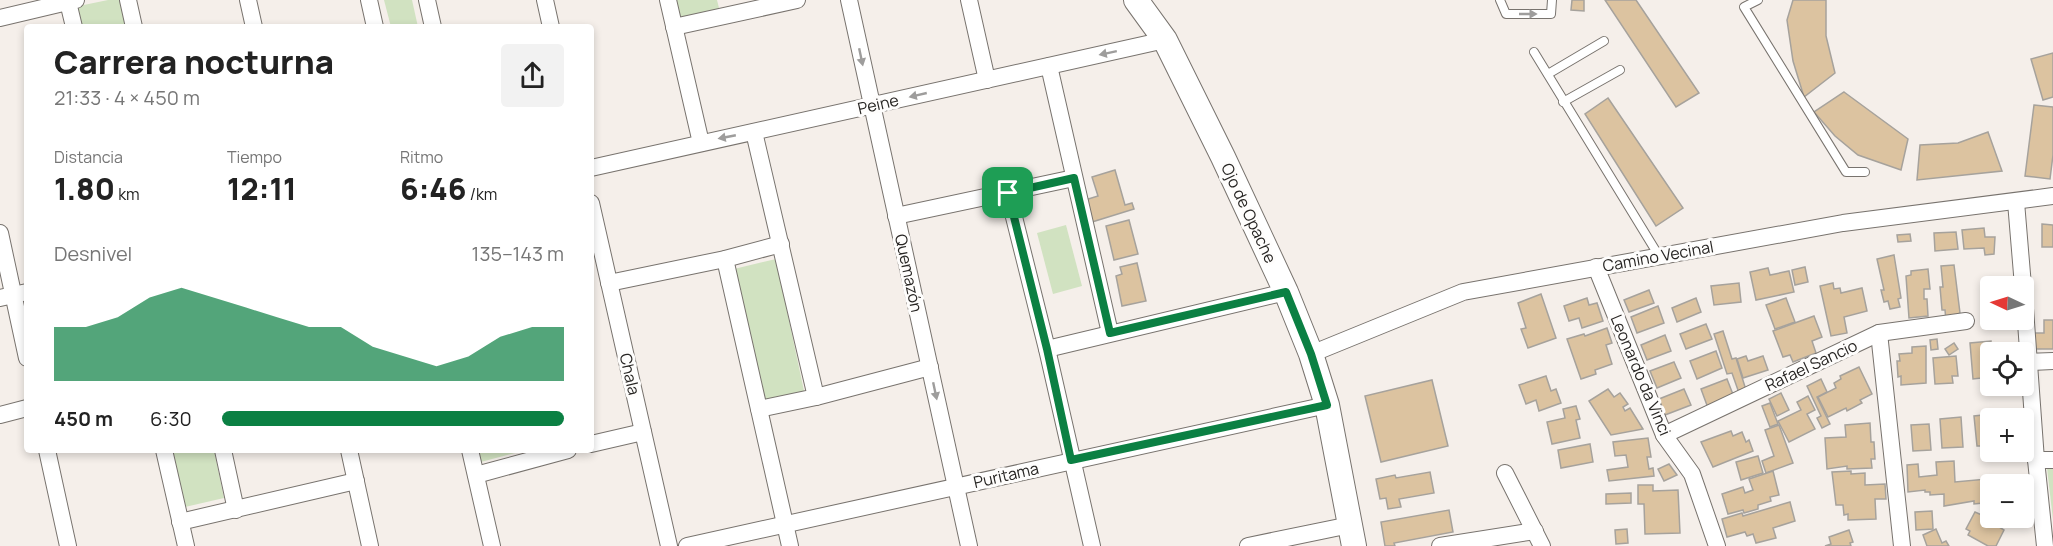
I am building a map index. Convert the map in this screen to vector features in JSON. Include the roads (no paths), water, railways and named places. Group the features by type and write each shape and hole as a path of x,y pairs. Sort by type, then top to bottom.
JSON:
{"main road":[{"name":"Ojo de Opache","path":"1136,0 1165,40 1223,157 1286,292 1311,354 1327,405 1352,536"}],"street":[{"path":"128,0 133,24"},
{"path":"248,0 253,24"},
{"path":"369,0 374,24"},
{"path":"427,0 432,24"},
{"path":"545,0 550,24"},
{"path":"668,0 700,143"},
{"path":"674,27 729,7 797,0"},
{"name":"Quemazón","path":"849,0 969,546"},
{"path":"969,0 987,80"},
{"path":"0,18 72,1 74,24"},
{"name":"Peine","path":"594,167 1165,40"},
{"path":"1049,66 1110,333"},
{"path":"754,132 816,397"},
{"path":"896,216 1074,178"},
{"path":"1008,193 1047,349 1092,546"},
{"name":"Camino Vecinal","path":"1311,354 1463,292 1843,224 2053,196"},
{"path":"2016,202 2022,276"},
{"name":"Chala","path":"594,216 669,546"},
{"path":"0,233 24,343"},
{"path":"609,283 725,259 781,244"},
{"path":"725,259 790,546"},
{"name":"Leonardo da Vinci","path":"1596,267 1664,435 1692,474 1717,546"},
{"path":"1047,349 1286,292"},
{"name":"Rafael Sancio","path":"1664,435 1879,333 1966,321"},
{"path":"1879,333 1902,546"},
{"path":"2034,362 2053,361"},
{"path":"759,409 816,397 930,367"},
{"path":"2031,396 2036,460 2047,535"},
{"name":"Puritama","path":"687,546 1327,405"},
{"path":"0,415 24,409"},
{"path":"594,443 643,432"},
{"path":"48,453 68,546"},
{"path":"165,453 186,546"},
{"path":"224,453 236,510"},
{"path":"350,453 370,546"},
{"path":"471,453 492,546"},
{"path":"476,475 529,454"},
{"path":"2036,460 2053,460"},
{"path":"1505,473 1542,546"},
{"path":"180,522 356,481"},
{"path":"1440,546 1534,531"},
{"path":"1248,546 1352,536"}],"lane":[{"path":"1500,0 1506,14 1551,14 1552,0"},
{"path":"1758,0 1744,7 1846,172 1865,172"},
{"path":"1548,74 1604,41"},
{"path":"1534,52 1659,257"},
{"path":"1563,102 1620,70"}]}
